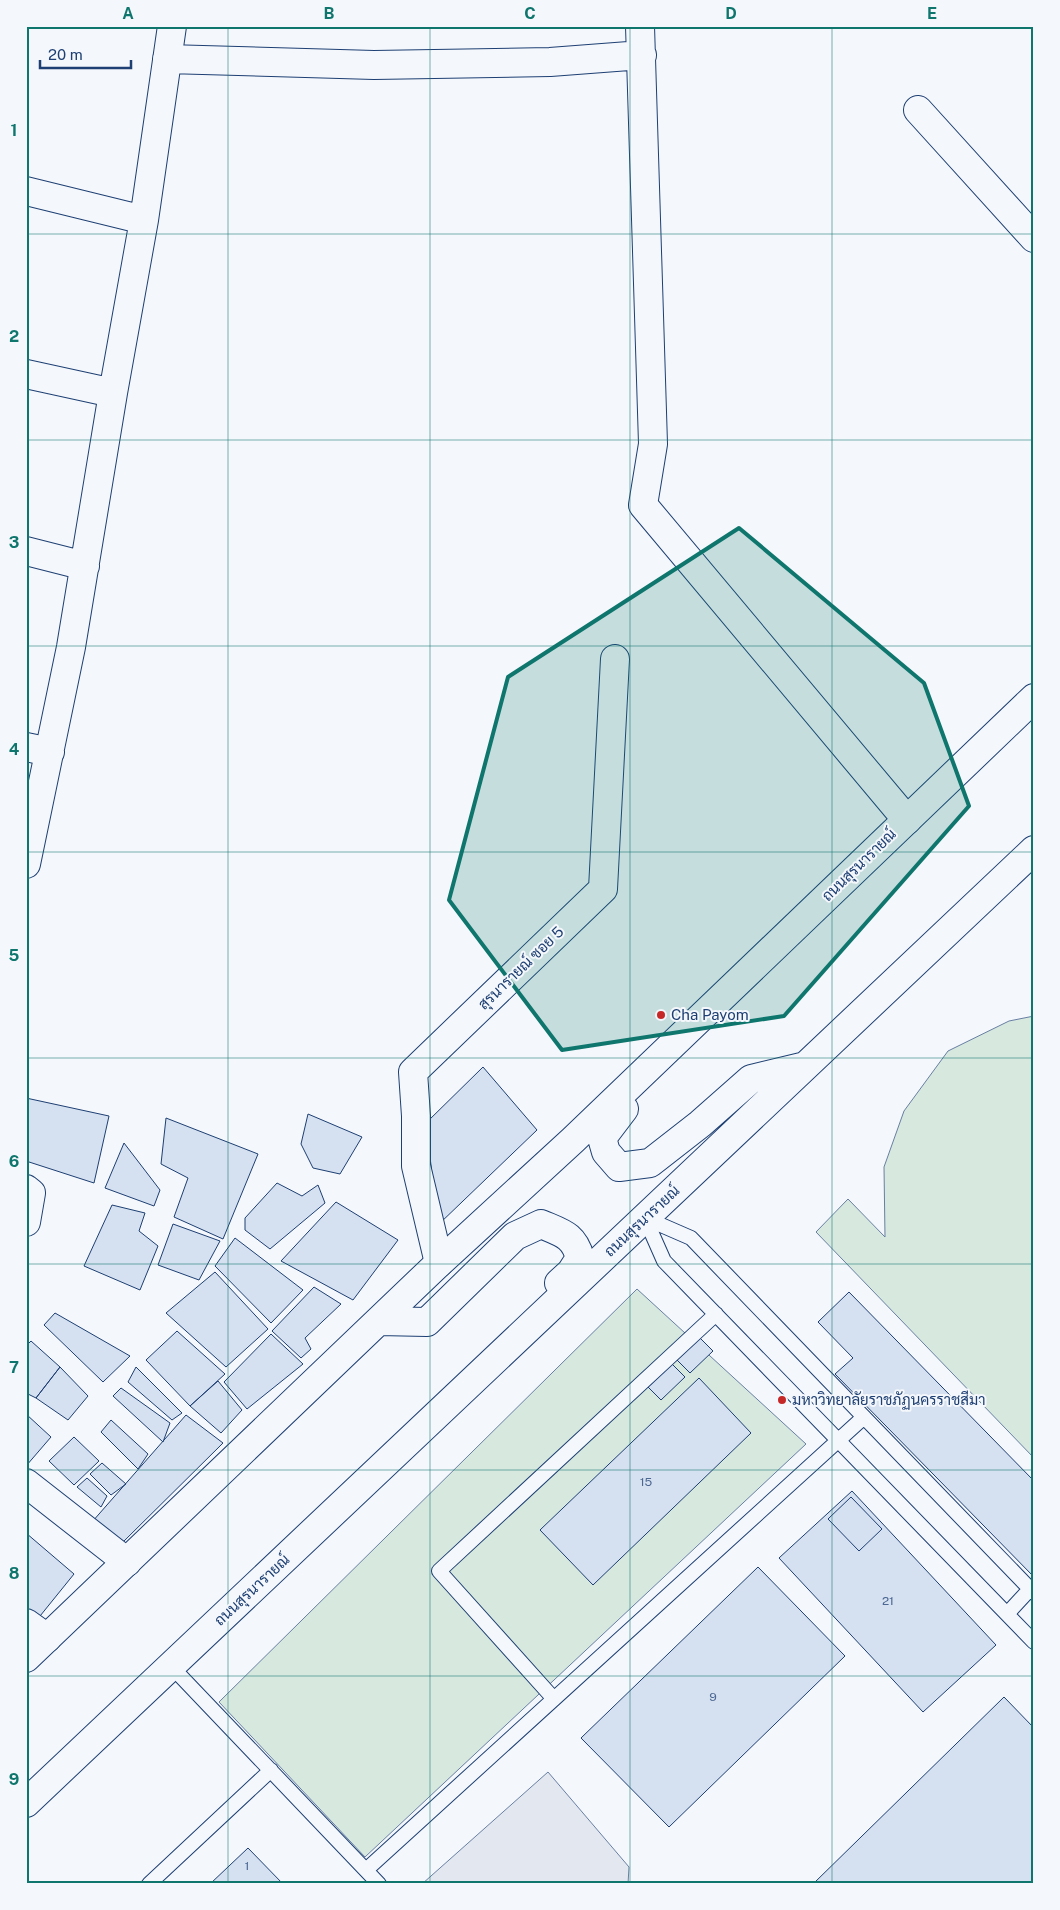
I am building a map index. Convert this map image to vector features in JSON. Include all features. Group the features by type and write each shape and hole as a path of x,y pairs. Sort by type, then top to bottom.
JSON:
{"main road":[{"path":"26,864 38,750 71,647 144,220 172,26"},
{"path":"640,26 653,444 643,505 907,820"},
{"path":"167,59 374,65 550,62 642,55"},
{"path":"918,110 1034,238"},
{"path":"26,191 144,220"},
{"path":"26,374 113,393"},
{"path":"26,551 85,566"},
{"name":"สุรนารายณ์ ซอย 5","path":"439,1263 416,1166 413,1072 603,889 615,659"},
{"name":"ถนนสุรนารายณ์","path":"26,1658 36,1631 127,1562 439,1263 573,1140 1034,698"},
{"name":"ถนนสุรนารายณ์","path":"26,1803 1034,850"},
{"name":"ถนนสุรนารายณ์","path":"685,1033 602,1138 606,1152 619,1167 650,1163 700,1124 750,1078 806,1065"},
{"path":"26,1190 31,1193 26,1222"},
{"name":"ถนนสุรนารายณ์","path":"379,1321 427,1322 515,1236 542,1224 564,1234 577,1246 580,1258 571,1272 548,1293 477,1377"},
{"path":"26,1483 127,1562"}],"lane":[{"path":"645,1218 664,1261 1034,1642"},
{"path":"645,1218 691,1238 1032,1591 1007,1614"},
{"path":"554,1699 439,1571 716,1314"},
{"path":"366,1870 864,1417"},
{"path":"171,1666 379,1884"},
{"path":"149,1884 270,1770"}],"highlighted area":[{"path":"739,528 924,683 969,806 784,1016 562,1050 449,900 508,677"}],"shaded area":[{"path":"1034,1016 1034,1458 816,1232 848,1199 885,1237 884,1167 904,1111 948,1051 1009,1021"},
{"path":"637,1289 806,1444 365,1857 219,1702"},
{"path":"548,1772 629,1867 628,1884 422,1884"}],"building":[{"path":"483,1067 537,1130 438,1225 426,1123"},
{"path":"26,1098 109,1116 94,1183 26,1161"},
{"path":"308,1114 362,1137 340,1174 313,1168 301,1144"},
{"path":"166,1118 258,1154 223,1239 174,1217 188,1178 161,1164"},
{"path":"124,1143 160,1190 154,1206 105,1188"},
{"path":"277,1183 302,1196 318,1185 325,1203 270,1249 245,1230 245,1218"},
{"path":"336,1202 398,1240 353,1300 281,1261"},
{"path":"112,1205 145,1213 139,1231 158,1246 140,1290 84,1266"},
{"path":"173,1224 220,1241 199,1280 158,1265"},
{"path":"235,1238 303,1290 271,1323 215,1266"},
{"path":"215,1272 268,1329 226,1367 166,1313"},
{"path":"314,1287 341,1304 305,1338 311,1349 301,1358 272,1331"},
{"path":"849,1292 1034,1481 1034,1577 835,1374 853,1358 818,1322"},
{"path":"55,1313 130,1356 103,1382 44,1325"},
{"path":"177,1331 225,1374 190,1406 146,1360"},
{"path":"271,1334 303,1364 247,1409 224,1382"},
{"path":"700,1338 713,1351 690,1373 677,1360"},
{"path":"31,1341 60,1367 36,1398 26,1393 26,1346"},
{"path":"672,1364 685,1377 661,1400 648,1387"},
{"path":"60,1367 88,1396 68,1420 36,1398"},
{"path":"136,1367 182,1413 172,1420 128,1382"},
{"path":"699,1378 751,1433 593,1585 540,1530"},
{"path":"218,1381 242,1410 221,1433 190,1406"},
{"path":"121,1388 170,1423 163,1442 113,1396"},
{"path":"26,1414 51,1437 26,1466"},
{"path":"186,1415 223,1443 119,1546 92,1522"},
{"path":"111,1420 148,1454 138,1469 101,1432"},
{"path":"74,1437 99,1461 74,1485 49,1461"},
{"path":"102,1463 126,1484 111,1495 90,1474"},
{"path":"87,1478 107,1496 101,1507 77,1487"},
{"path":"852,1491 996,1645 923,1712 779,1558"},
{"path":"851,1497 882,1529 859,1551 828,1519"},
{"path":"26,1533 74,1574 36,1621 26,1613"},
{"path":"758,1567 845,1656 669,1827 581,1738"},
{"path":"1004,1697 1034,1728 1034,1884 813,1884"},
{"path":"248,1848 283,1884 210,1884"}],"place":[{"name":"Cha Payom","path":"661,1015"},
{"name":"มหาวิทยาลัยราชภัฏนครราชสีมา","path":"782,1400"}]}
